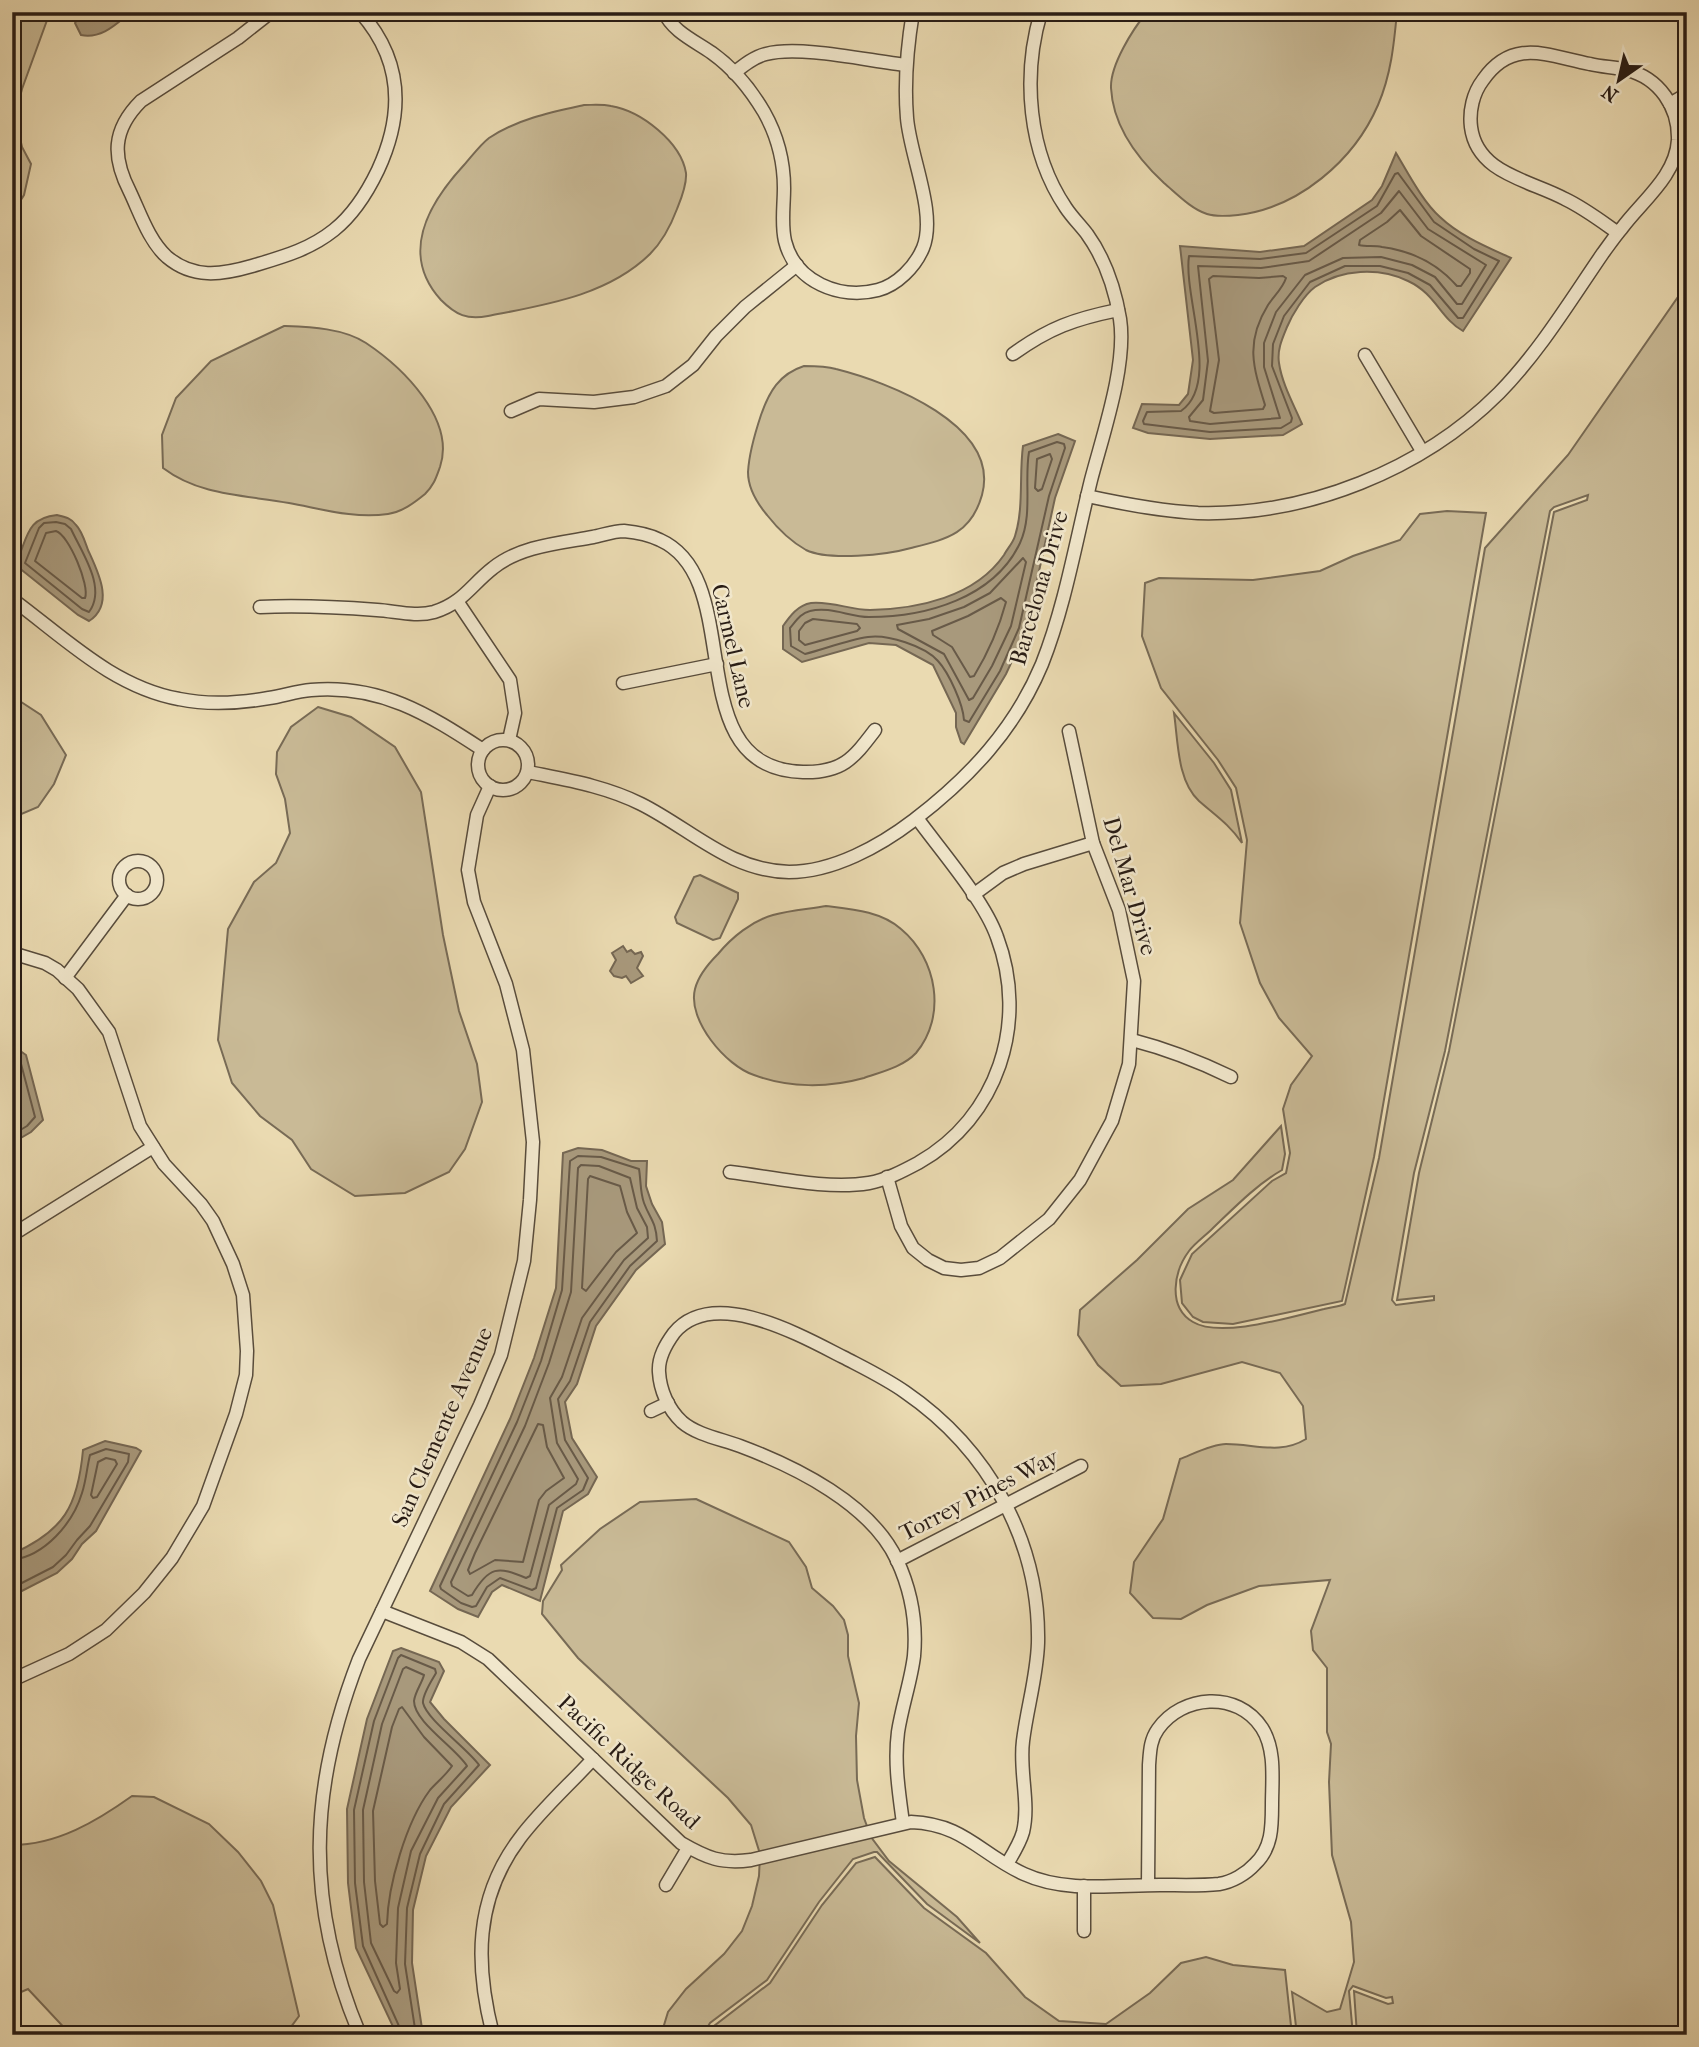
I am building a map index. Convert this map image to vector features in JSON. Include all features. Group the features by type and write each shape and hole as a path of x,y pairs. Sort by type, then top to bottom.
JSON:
{"street":[{"path":"271,12 238,38 141,101 121,128 117,145 119,171 158,247 168,258 194,272 225,274 295,254 334,229 368,191 388,149 394,129 395,88 388,59 373,27 360,12"},
{"path":"664,12 677,30 713,54 748,88 774,130 784,186 782,222 785,243 797,265 805,275 821,285 837,292 855,294 894,284 916,260 923,247 928,214 913,158 907,120 906,65 913,12"},
{"name":"Barcelona Drive","path":"528,772 604,788 643,805 716,851 748,866 806,872 871,848 900,831 952,791 1006,729 1041,665 1053,629 1118,365 1121,322 1113,286 1104,263 1088,235 1066,207 1041,157 1029,75 1041,12"},
{"path":"734,73 757,57 789,50 906,65"},
{"path":"1087,496 1178,512 1233,512 1276,507 1320,497 1382,473 1422,451 1467,421 1497,395 1553,329 1618,233 1661,181 1676,154 1678,138 1670,104 1660,88 1646,77 1628,70 1539,52 1509,56 1496,64 1482,81 1475,96 1470,117 1473,138 1480,153 1494,167 1566,199 1618,233"},
{"path":"1670,104 1687,94"},
{"path":"511,411 539,400 594,402 634,397 666,386 693,365 716,336 745,307 797,265"},
{"path":"1013,354 1058,326 1076,319 1118,310"},
{"path":"1365,355 1422,451"},
{"name":"Carmel Lane","path":"260,607 299,605 410,614 431,613 466,596 493,568 535,548 622,531 641,534 662,540 687,563 701,587 729,721 747,751 784,771 823,772 842,766 857,754 875,730"},
{"path":"12,599 103,669 153,691 180,699 239,702 310,690 339,690 388,697 418,710 483,750"},
{"path":"457,601 510,680 515,713 509,740"},
{"path":"623,683 717,664"},
{"name":"Del Mar Drive","path":"887,1177 901,1226 914,1248 928,1260 944,1268 979,1268 1000,1258 1049,1219 1080,1180 1112,1121 1129,1064 1134,981 1119,910 1093,843 1069,731"},
{"path":"509,740 527,755 528,772 515,788 498,790 489,786 480,775 478,767 483,750 492,743 509,740"},
{"name":"San Clemente Avenue","path":"360,2035 341,1984 327,1929 320,1885 320,1815 331,1744 343,1700 382,1611 481,1405 501,1355 524,1261 533,1142 523,1050 506,984 474,902 468,870 477,815 489,786"},
{"path":"730,1172 827,1184 869,1183 901,1172 930,1156 956,1135 980,1108 994,1081 1005,1050 1010,1018 1010,989 1005,961 996,934 973,895 917,818"},
{"path":"973,895 1003,873 1093,843"},
{"path":"65,978 127,895"},
{"path":"12,953 45,963 65,978 95,1010 109,1032 140,1126 164,1164 213,1221 233,1264 243,1296 246,1327 246,1375 236,1415 203,1506 172,1558 144,1593 106,1630 69,1654 12,1680"},
{"path":"1132,1040 1168,1049 1231,1077"},
{"path":"12,1235 153,1147"},
{"path":"903,1823 895,1769 898,1732 914,1656 914,1620 908,1589 897,1561 878,1530 855,1508 784,1464 699,1432 683,1423 662,1390 659,1363 665,1346 677,1330 694,1317 714,1312 736,1314 793,1333 853,1362 904,1391 953,1431 993,1480 1026,1553 1037,1605 1037,1666 1022,1750 1026,1815 1023,1834 1007,1864"},
{"path":"652,1411 668,1403"},
{"name":"Torrey Pines Way","path":"897,1561 1081,1466"},
{"name":"Pacific Ridge Road","path":"382,1611 461,1642 488,1658 681,1843 714,1860 740,1861 903,1823 922,1822 951,1829 1022,1874 1038,1880 1068,1886 1084,1885 1148,1885 1220,1884 1246,1873 1266,1851 1272,1832 1272,1757 1261,1726 1237,1707 1223,1702 1191,1703 1166,1719 1156,1731 1149,1765 1148,1885"},
{"path":"493,2035 482,1990 480,1949 487,1905 503,1864 520,1838 593,1759"},
{"path":"666,1885 688,1847"},
{"path":"1084,1885 1084,1931"}],"shaded area":[{"path":"12,12 50,12 15,116 22,147 31,164 24,195 15,209 12,209"},
{"path":"1147,12 1397,12 1391,59 1378,105 1368,126 1339,163 1322,178 1282,203 1260,211 1214,216 1195,208 1164,183 1136,152 1116,115 1111,88 1114,69 1129,37"},
{"path":"584,105 608,105 635,114 658,130 676,150 683,161 686,182 666,233 650,254 633,268 595,289 553,303 488,316 468,317 457,313 441,300 428,283 422,265 420,247 423,230 439,196 479,147 500,131 523,121"},
{"path":"1687,284 1687,2035 1357,2035 1354,1991 1388,2004 1393,2003 1392,1997 1386,1998 1353,1986 1349,1991 1353,2035 1297,2035 1292,1992 1327,2012 1340,2009 1354,1962 1351,1922 1332,1855 1327,1668 1313,1650 1311,1631 1330,1580 1259,1586 1207,1605 1181,1619 1153,1618 1130,1593 1134,1562 1163,1519 1180,1459 1221,1444 1277,1448 1296,1444 1306,1439 1303,1406 1280,1373 1242,1362 1161,1384 1121,1386 1098,1365 1078,1335 1080,1310 1137,1260 1188,1209 1233,1180 1281,1126 1285,1154 1282,1170 1246,1197 1189,1251 1177,1278 1176,1298 1179,1307 1193,1322 1205,1327 1221,1328 1276,1321 1345,1304 1379,1158 1485,548 1568,455","holes":["1588,495 1587,500 1554,512 1449,1051 1419,1173 1397,1300 1434,1296 1434,1300 1396,1305 1392,1300 1414,1173 1445,1051 1550,511 1554,507"]},
{"path":"284,326 326,329 357,338 395,366 422,396 433,413 443,449 433,484 408,507 393,513 350,514 223,493 192,484 163,468 162,435 176,398 211,361"},
{"path":"804,366 832,368 883,384 936,411 958,428 975,448 983,470 982,495 964,527 946,538 911,548 873,555 843,556 806,550 780,530 751,489 748,478 750,458 761,415 772,391 788,374"},
{"path":"1447,511 1486,513 1374,1157 1342,1301 1233,1324 1203,1322 1193,1317 1182,1303 1180,1280 1192,1254 1272,1181 1286,1173 1290,1153 1283,1109 1291,1085 1312,1056 1279,1018 1260,983 1240,923 1247,840 1236,788 1218,760 1161,688 1142,636 1145,583 1159,578 1253,580 1320,571 1400,540 1420,514"},
{"path":"12,696 41,715 66,755 54,784 38,807 12,818"},
{"path":"318,707 351,717 395,747 421,792 443,935 459,1011 477,1064 482,1102 465,1149 449,1172 405,1193 355,1196 311,1169 292,1140 260,1116 232,1083 218,1040 228,929 254,882 276,863 290,833 285,799 276,774 277,752 291,727"},
{"path":"1174,713 1214,763 1231,790 1242,843 1227,825 1199,801 1186,783"},
{"path":"700,875 738,893 738,899 720,938 713,940 677,923 675,917 694,877"},
{"path":"826,906 884,918 913,941 923,956 934,988 932,1022 926,1038 916,1053 905,1062 850,1081 823,1085 795,1084 767,1079 743,1070 721,1052 703,1027 694,1001 699,980 724,948 750,925 779,913"},
{"path":"696,1499 789,1542 806,1567 812,1588 833,1606 844,1620 848,1635 848,1656 859,1703 856,1736 857,1780 864,1818 871,1837 889,1861 957,1917 980,1943 927,1904 877,1852 874,1852 853,1859 819,1902 767,1980 710,2023 703,2035 661,2035 668,2012 686,1989 724,1954 742,1931 752,1906 759,1876 760,1854 751,1825 728,1798 578,1658 542,1614 543,1601 562,1570 561,1565 600,1529 640,1502"},
{"path":"132,1796 154,1797 209,1824 238,1852 261,1881 273,1905 299,2016 285,2035 71,2035 28,1989 12,1996 12,1845 45,1841 76,1830"},
{"path":"875,1857 924,1908 986,1953 1025,1997 1059,2021 1106,2024 1150,1993 1181,1963 1206,1957 1233,1965 1285,1970 1292,2035 708,2035 714,2026 770,1983 822,1905 856,1863"}],"water":[{"path":"82,12 131,12 108,30 89,36 81,35 75,23"},
{"path":"1396,153 1422,195 1440,217 1465,235 1511,258 1463,331 1449,320 1425,292 1397,276 1360,272 1336,276 1315,287 1303,300 1289,322 1279,349 1283,379 1302,424 1283,435 1210,439 1148,433 1133,428 1142,404 1179,405 1188,394 1193,360 1180,246 1260,252 1304,246 1372,200 1382,186"},
{"path":"1058,434 1075,441 1055,498 1026,631 1006,674 964,744 956,727 956,713 933,665 896,645 869,643 802,662 783,649 783,626 806,604 826,603 870,610 907,607 944,598 978,581 1004,555 1015,536 1023,446"},
{"path":"57,515 70,519 78,527 100,578 103,597 101,606 89,621 18,567 17,561 34,524"},
{"path":"623,946 627,952 641,952 643,956 637,968 643,976 631,983 626,976 614,976 610,971 616,960 612,953"},
{"path":"12,1045 26,1055 43,1120 31,1132 12,1143"},
{"path":"578,1148 602,1150 631,1161 647,1161 646,1186 662,1222 665,1244 636,1270 596,1326 577,1384 565,1402 572,1438 597,1477 588,1494 563,1511 540,1601 502,1585 492,1592 478,1617 458,1609 430,1591 510,1419 534,1358 556,1288 563,1153"},
{"path":"105,1441 141,1451 96,1531 57,1573 12,1596 12,1554 56,1526 72,1501 77,1487 83,1450"},
{"path":"401,1648 439,1662 444,1671 430,1702 490,1765 451,1807 426,1856 413,1910 412,1963 423,2035 397,2035 356,1948 348,1883 347,1809 367,1719 393,1651"}]}
